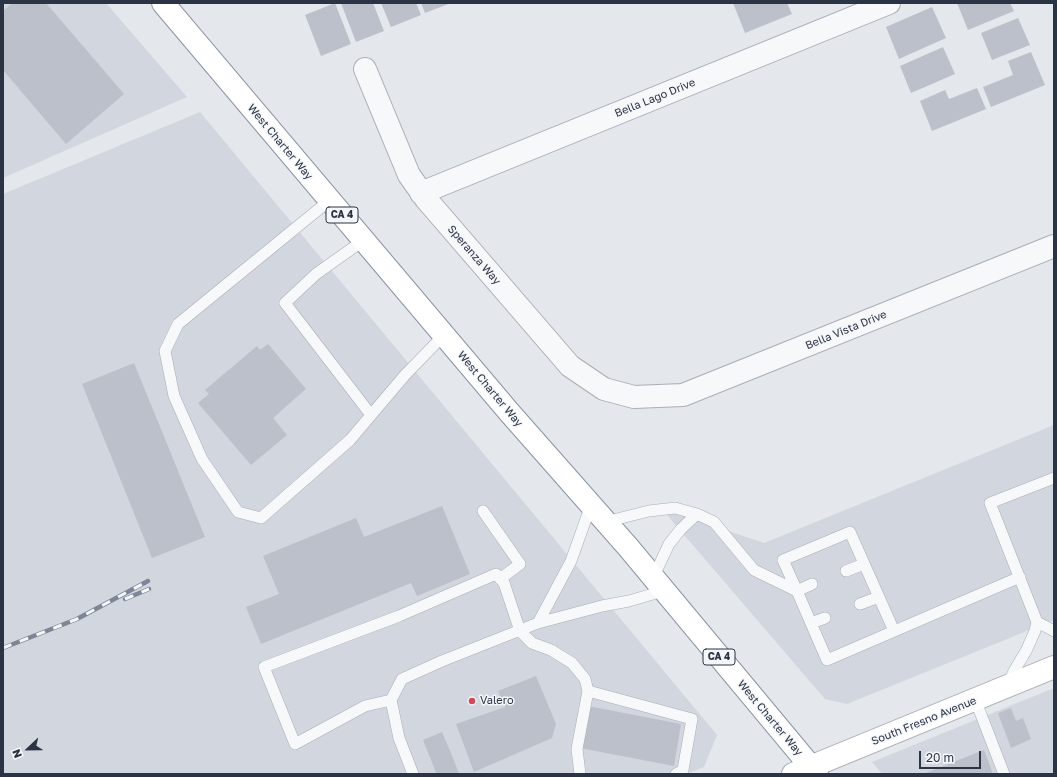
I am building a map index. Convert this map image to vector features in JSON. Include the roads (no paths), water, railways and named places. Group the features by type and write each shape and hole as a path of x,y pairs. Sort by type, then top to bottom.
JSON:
{"main road":[{"name":"West Charter Way","path":"163,3 444,335 658,584 807,772"},
{"name":"South Fresno Avenue","path":"807,772 1054,667"}],"street":[{"name":"Bella Lago Drive","path":"422,193 889,3"},
{"name":"Speranza Way","path":"365,69 409,175 422,193 570,366 604,389 634,397"},
{"name":"Bella Vista Drive","path":"634,397 683,395 1054,246"}],"lane":[{"path":"330,200 178,324 165,351 174,396 202,459 238,512 261,518 350,440 405,375 444,335"},
{"path":"364,240 316,274 285,303 371,415"},
{"path":"1007,687 1014,671 1026,652 1038,622 990,503 1054,478"},
{"path":"538,623 598,514 675,508 697,514 714,522 754,570 797,591"},
{"path":"483,511 520,564 500,579"},
{"path":"413,774 399,738 391,700 402,679 442,661 538,623 602,606 630,601 658,584 669,544 681,529 697,514"},
{"path":"894,631 850,532 783,560 827,660 1020,577"},
{"path":"846,571 864,564"},
{"path":"391,700 365,706 295,744 264,667 399,616 496,574 504,583 520,630 532,643 551,650 572,662 585,679 588,690 577,749 580,774"},
{"path":"797,591 812,584"},
{"path":"860,604 879,597"},
{"path":"811,623 825,618"},
{"path":"1038,622 1054,631"},
{"path":"588,690 692,719 683,770 676,774"},
{"path":"975,700 1004,774"}],"railway":[{"path":"3,648 77,619 148,581"},
{"path":"125,599 149,589"}],"place":[{"name":"Valero","path":"472,701"}]}
